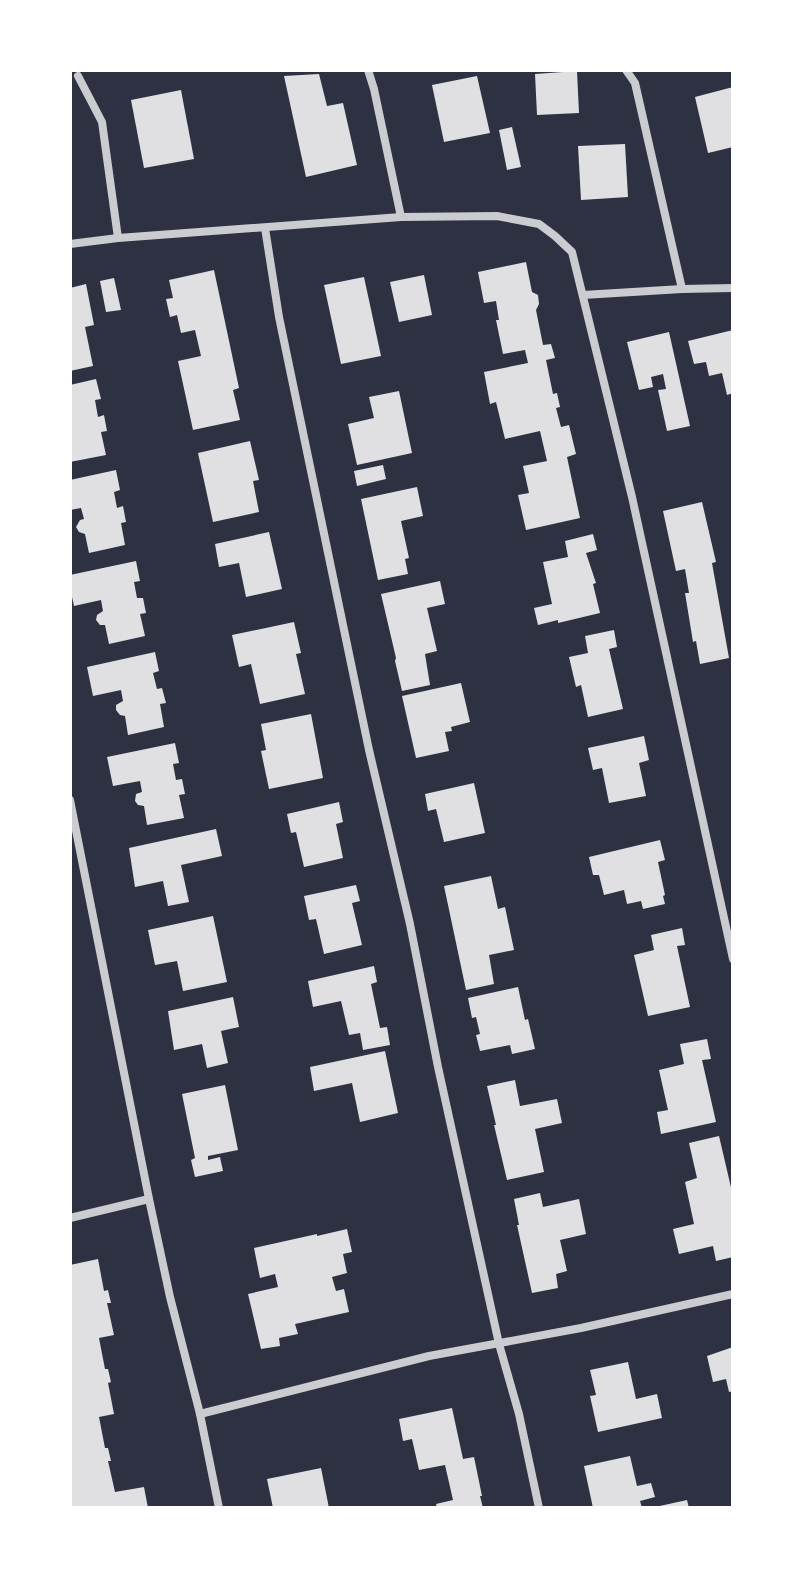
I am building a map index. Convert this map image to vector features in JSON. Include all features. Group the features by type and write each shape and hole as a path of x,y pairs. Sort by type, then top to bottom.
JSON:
{"street":[{"path":"368,70 401,217"},
{"path":"626,70 635,83 682,289"},
{"path":"78,76 102,122 118,238"},
{"path":"70,244 401,217 497,216 539,224 572,252 632,497 733,959"},
{"path":"265,228 279,317 369,750 410,924 499,1344 519,1414 539,1508"},
{"path":"583,295 733,288"},
{"path":"70,800 149,1199 219,1508"},
{"path":"70,1218 149,1199"},
{"path":"200,1414 429,1356 733,1294"}],"building":[{"path":"577,71 579,113 537,115 535,74"},
{"path":"319,74 327,106 343,103 357,165 306,177 284,76"},
{"path":"477,76 490,133 444,142 432,85"},
{"path":"733,87 733,147 708,153 695,97"},
{"path":"181,90 194,159 144,168 131,100"},
{"path":"512,127 521,167 507,170 499,130"},
{"path":"625,144 628,197 581,200 578,146"},
{"path":"526,262 532,292 538,295 536,310 543,345 551,344 555,358 546,360 553,394 557,393 560,407 556,408 561,427 569,425 576,454 567,457 580,518 526,530 518,495 529,493 523,466 547,461 540,431 505,439 496,402 490,404 484,372 528,363 525,350 503,354 496,320 499,320 496,301 484,303 478,272"},
{"path":"214,270 239,388 233,390 240,420 193,430 178,361 201,356 195,330 181,333 177,315 170,317 166,299 173,298 169,280"},
{"path":"424,275 432,315 399,322 390,282"},
{"path":"364,277 381,356 341,364 324,285"},
{"path":"114,278 121,310 106,312 100,281"},
{"path":"86,284 94,325 85,327 93,366 70,371 70,288"},
{"path":"733,330 733,393 727,395 722,373 709,376 706,362 694,364 688,341"},
{"path":"669,332 690,426 667,431 658,390 666,389 663,374 651,377 653,387 639,390 627,342"},
{"path":"96,379 101,399 95,400 98,417 104,415 107,431 101,432 106,455 70,462 70,385"},
{"path":"399,391 412,453 357,465 348,424 374,418 369,397"},
{"path":"250,441 259,480 253,481 259,512 213,522 198,453"},
{"path":"383,465 386,479 357,486 354,471"},
{"path":"116,470 120,490 114,492 117,508 123,506 126,522 121,523 125,545 89,553 85,534 76,527 84,519 81,508 70,510 70,480"},
{"path":"417,487 423,516 401,521 409,558 405,559 408,574 378,580 361,499"},
{"path":"702,502 716,562 712,563 729,658 700,664 685,593 689,593 685,569 676,571 663,511"},
{"path":"269,532 282,589 246,597 239,563 219,567 215,544"},
{"path":"593,534 597,550 586,553 596,583 593,584 600,613 538,625 534,608 552,604 543,562 568,557 565,541"},
{"path":"136,561 140,581 134,582 137,598 143,598 146,613 140,614 145,636 109,644 105,625 100,625 96,620 103,611 101,600 74,606 70,575"},
{"path":"440,581 445,604 427,608 437,651 425,654 430,685 402,691 381,594"},
{"path":"294,622 301,653 296,654 305,694 260,704 251,664 239,667 232,635"},
{"path":"614,630 617,647 609,649 623,709 588,717 581,685 576,687 569,657 588,653 585,636"},
{"path":"155,652 159,671 153,673 157,689 162,688 166,703 160,704 164,727 128,735 125,716 116,710 116,705 123,701 121,690 93,696 87,667"},
{"path":"461,683 470,722 451,727 452,731 445,732 449,751 416,758 402,696"},
{"path":"311,714 323,778 269,789 261,751 266,750 261,724"},
{"path":"644,736 649,760 639,763 646,796 609,803 602,768 593,770 588,748"},
{"path":"175,743 179,763 173,764 176,780 182,779 185,794 179,795 184,818 147,825 144,806 135,801 136,794 142,792 140,781 113,786 107,757"},
{"path":"474,783 485,833 444,842 436,809 428,811 425,794"},
{"path":"339,802 343,822 336,824 343,858 304,867 296,832 291,833 287,814"},
{"path":"216,829 222,856 181,865 189,902 168,906 163,881 135,887 129,848"},
{"path":"660,840 665,860 658,862 665,904 643,909 641,901 627,904 624,890 604,895 599,875 593,875 589,857"},
{"path":"491,876 498,909 505,907 514,950 489,955 494,984 466,990 444,886"},
{"path":"356,885 360,901 352,903 362,945 324,954 316,919 309,920 304,896"},
{"path":"213,916 227,982 183,991 177,961 155,965 148,930"},
{"path":"682,928 685,945 677,946 690,1007 648,1016 634,955 654,950 651,935"},
{"path":"374,966 377,982 371,984 380,1028 387,1027 390,1045 363,1050 360,1033 349,1035 341,1001 313,1007 308,981"},
{"path":"518,987 535,1049 512,1054 510,1045 480,1051 476,1035 480,1034 476,1017 472,1018 468,998"},
{"path":"233,997 239,1027 221,1031 228,1063 207,1068 202,1044 174,1050 168,1011"},
{"path":"707,1039 711,1059 702,1060 716,1122 661,1134 657,1112 668,1110 659,1070 684,1064 680,1044"},
{"path":"385,1051 398,1113 360,1122 352,1083 314,1091 310,1067"},
{"path":"515,1080 520,1106 557,1099 562,1123 535,1129 544,1172 507,1180 487,1086"},
{"path":"225,1085 238,1150 208,1156 208,1160 220,1157 223,1171 195,1177 191,1160 195,1158 182,1094"},
{"path":"719,1136 733,1196 733,1257 716,1261 713,1246 679,1254 673,1229 694,1224 685,1182 697,1178 689,1143"},
{"path":"540,1193 543,1207 579,1199 586,1234 560,1240 567,1271 556,1274 558,1288 532,1293 514,1199"},
{"path":"347,1229 352,1252 343,1254 347,1273 332,1277 336,1291 344,1289 349,1312 295,1324 298,1334 279,1338 280,1346 261,1349 248,1294 278,1287 275,1274 260,1278 254,1248"},
{"path":"98,1259 104,1291 108,1290 111,1303 107,1303 114,1335 99,1338 111,1382 108,1383 114,1414 99,1417 105,1448 108,1448 111,1461 108,1461 115,1492 144,1487 148,1508 70,1508 70,1265"},
{"path":"733,1347 733,1391 729,1392 726,1379 713,1382 707,1356"},
{"path":"628,1362 636,1399 657,1394 662,1418 598,1432 590,1396 596,1395 590,1370"},
{"path":"452,1408 463,1459 474,1457 483,1508 437,1508 436,1504 453,1500 445,1465 419,1470 412,1439 403,1441 399,1419"},
{"path":"630,1456 637,1486 651,1483 655,1497 640,1501 642,1508 593,1508 584,1466"},
{"path":"321,1468 329,1508 273,1508 267,1479"},
{"path":"687,1500 689,1508 655,1508 655,1507"}]}
